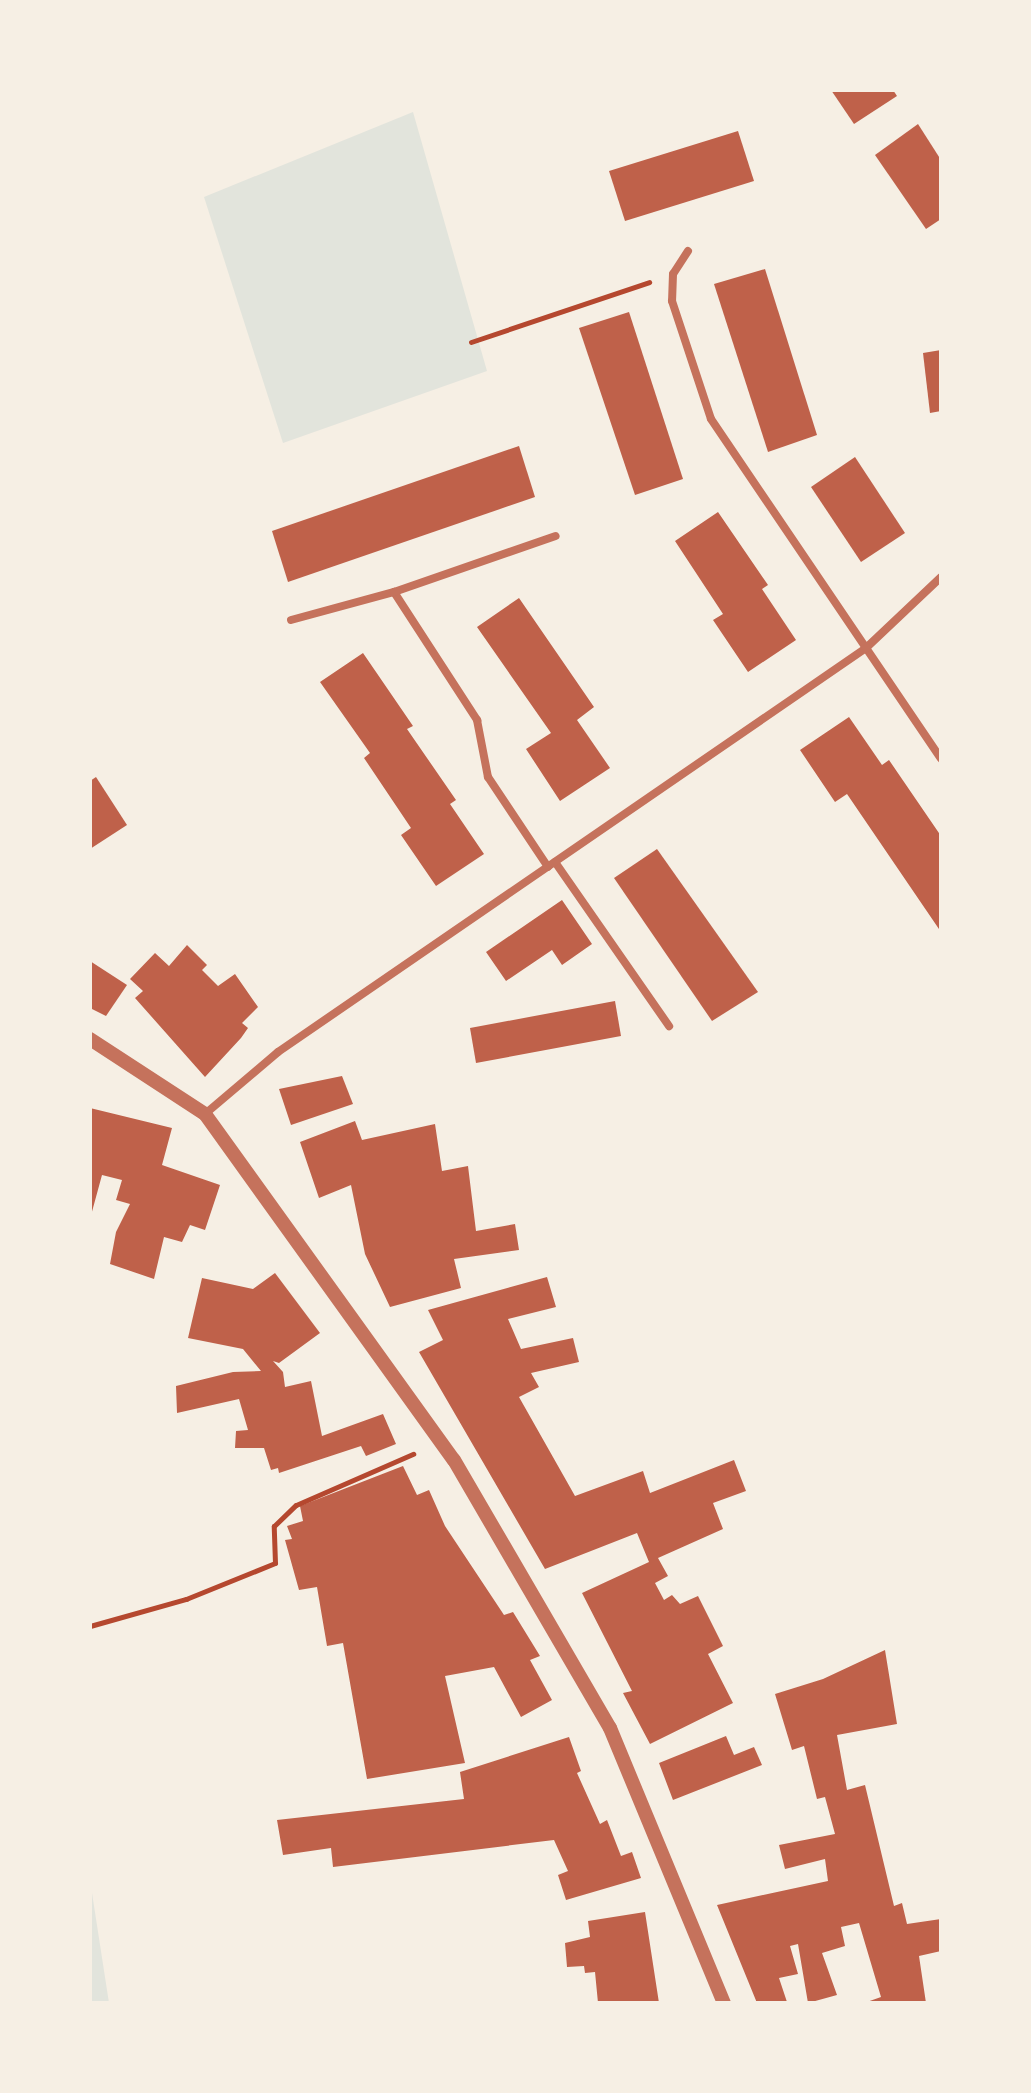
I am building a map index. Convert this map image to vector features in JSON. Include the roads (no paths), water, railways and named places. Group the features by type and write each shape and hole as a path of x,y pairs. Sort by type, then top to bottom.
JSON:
{"street":[{"path":"688,251 673,274 672,301 711,419 941,759"},
{"path":"291,620 394,592 556,536"},
{"path":"205,1114 278,1052 866,648 941,577"},
{"path":"394,592 477,720 488,777 669,1026"},
{"path":"90,1039 205,1114 441,1442 610,1728 724,2003"}]}
